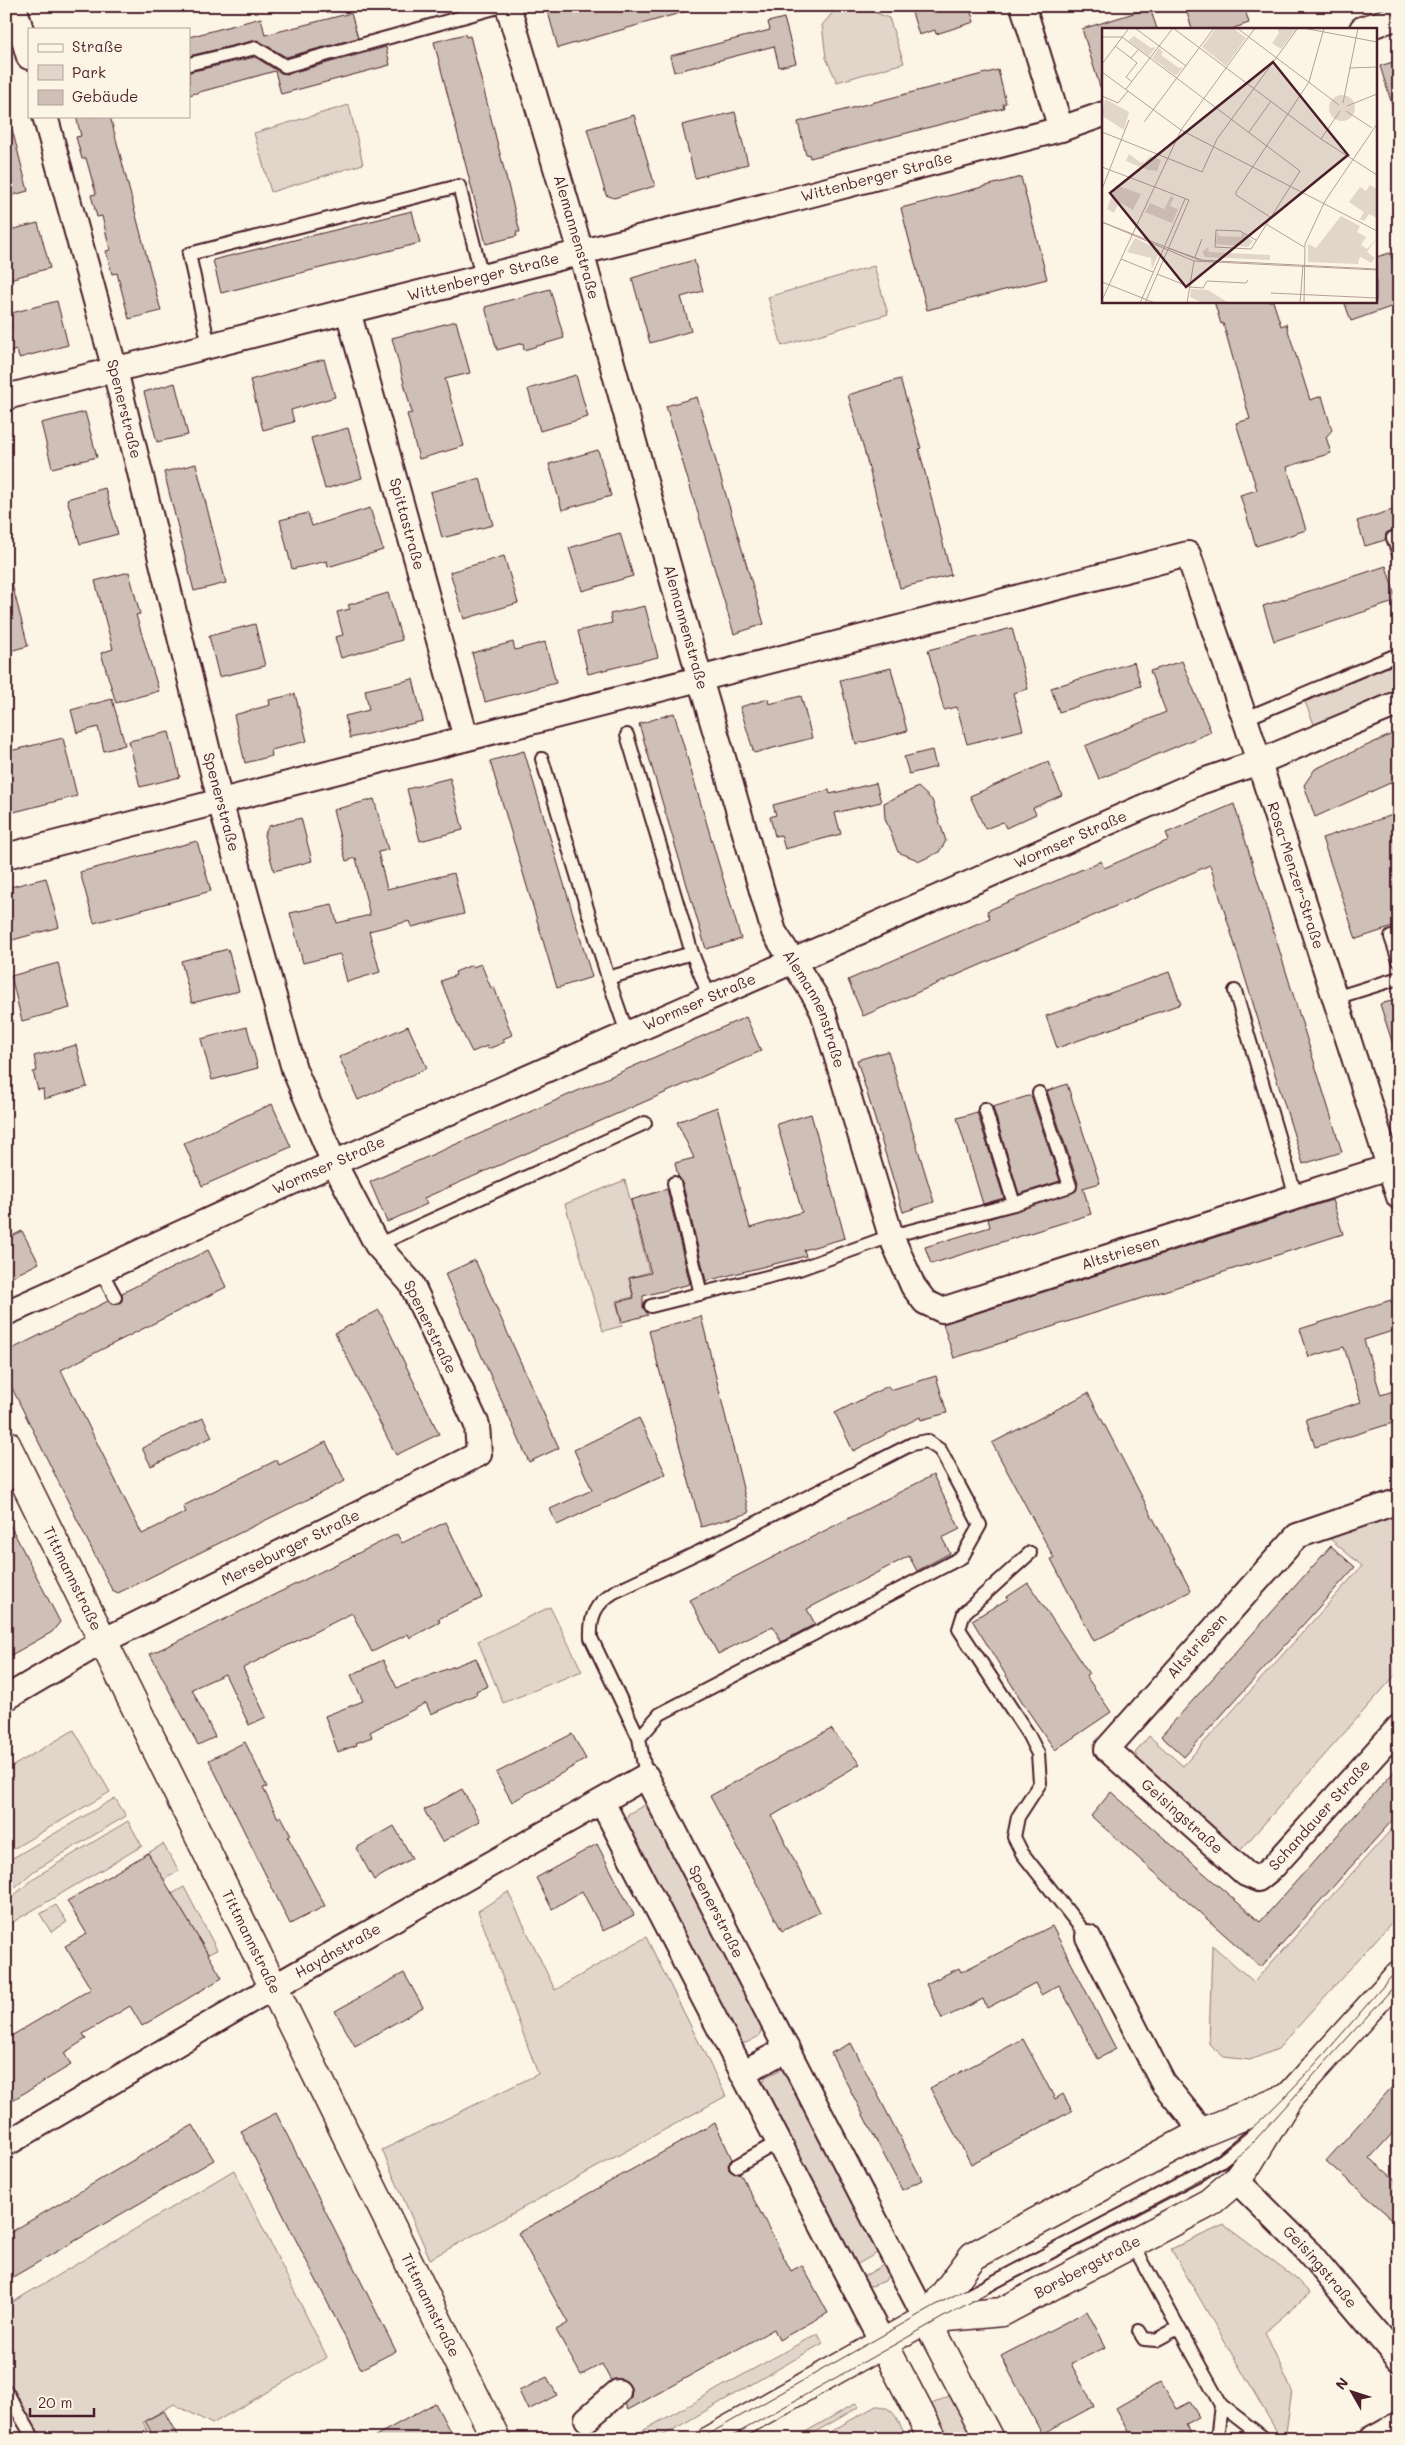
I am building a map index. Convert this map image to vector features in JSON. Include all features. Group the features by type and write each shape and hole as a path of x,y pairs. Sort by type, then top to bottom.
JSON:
{"street":[{"path":"14,6 28,54"},
{"name":"Alemannenstraße","path":"508,6 581,252 700,679 774,932 791,961 806,980 823,1012 891,1236"},
{"path":"1023,6 1060,129"},
{"path":"1365,28 1399,17"},
{"name":"Wittenberger Straße","path":"6,397 1060,129 1102,115"},
{"name":"Spenerstraße","path":"46,118 115,370 220,801 294,1069 334,1163 377,1245 411,1283 477,1425 479,1454"},
{"name":"Spittastraße","path":"348,311 466,738"},
{"name":"Rosa-Menzer-Straße","path":"700,679 1188,554 1259,762 1399,1197"},
{"path":"6,856 700,679"},
{"name":"Wormser Straße","path":"6,1313 102,1271 334,1163 709,996 1200,782 1259,762 1399,703"},
{"name":"Altstriesen","path":"891,1236 917,1291 925,1302 942,1310 1389,1167"},
{"name":"Tittmannstraße","path":"6,1444 496,2439"},
{"name":"Merseburger Straße","path":"6,1698 104,1641 479,1454"},
{"name":"Altstriesen","path":"1107,1749 1297,1536 1399,1501"},
{"name":"Schandauer Straße","path":"1258,1878 1273,1867 1399,1727"},
{"name":"Geisingstraße","path":"1107,1749 1246,1874 1258,1878"},
{"name":"Spenerstraße","path":"646,1776 926,2319"},
{"name":"Haydnstraße","path":"6,2144 274,1987 646,1776"},
{"path":"602,1802 932,2439"},
{"path":"1088,1937 1163,2083 1191,2117 1201,2133 1289,2097"},
{"path":"1236,2180 1289,2097 1399,1975"},
{"path":"742,2072 787,2049"},
{"name":"Borsbergstraße","path":"926,2319 972,2256 1201,2133"},
{"name":"Geisingstraße","path":"1236,2180 1306,2249 1399,2360"},
{"name":"Borsbergstraße","path":"712,2439 926,2319 1002,2312 1209,2203 1236,2180"},
{"path":"926,2319 989,2439"},
{"path":"587,2419 618,2392"},
{"path":"1372,2439 1399,2424"}],"lane":[{"path":"190,64 256,48 285,66 502,6"},
{"path":"209,346 190,254 459,186 482,277"},
{"path":"1393,538 1399,554"},
{"path":"1244,719 1399,654"},
{"path":"628,735 692,953 709,996"},
{"path":"542,759 608,978 627,1033"},
{"path":"1391,937 1399,961"},
{"path":"608,978 692,953"},
{"path":"1335,998 1399,978"},
{"path":"1235,991 1296,1197"},
{"path":"651,1306 799,1269 891,1236 1014,1204 1070,1186 1040,1093"},
{"path":"985,1109 1014,1204"},
{"path":"377,1245 645,1123"},
{"path":"674,1183 701,1294"},
{"path":"102,1271 115,1297"},
{"path":"640,1738 660,1714 962,1557 980,1525 940,1450 926,1442 912,1444 699,1552 614,1592 602,1600 593,1610 590,1623 591,1638 640,1738 646,1776"},
{"path":"1030,1553 964,1613 959,1629 1028,1734 1038,1754 1040,1783 1018,1818 1014,1837 1022,1853 1088,1937"},
{"path":"926,2319 1221,2161 1256,2133 1289,2097"},
{"path":"736,2166 778,2142"},
{"path":"1132,2243 1221,2405 1264,2439"},
{"path":"1139,2331 1144,2339 1156,2340 1178,2328"},
{"path":"6,2391 34,2439"},
{"path":"1217,2439 1221,2405"}],"green space":[{"path":"843,6 859,6 889,18 904,63 837,82 826,58 822,25 835,10"},
{"path":"349,105 363,164 271,192 254,133"},
{"path":"874,266 888,314 782,346 768,297"},
{"path":"1399,662 1399,693 1316,729 1305,702"},
{"path":"625,1180 649,1272 629,1278 633,1297 616,1301 622,1326 603,1331 565,1204"},
{"path":"1399,1514 1399,1671 1239,1852 1141,1765 1135,1753 1149,1736 1183,1766 1362,1566 1328,1537"},
{"path":"550,1607 582,1671 503,1703 478,1641"},
{"path":"74,1730 110,1792 6,1853 6,1770"},
{"path":"115,1798 126,1816 34,1871 6,1895 6,1862"},
{"path":"645,1805 649,1809 762,2027 759,2036 746,2043 740,2043 626,1822 628,1814"},
{"path":"128,1821 142,1846 6,1926 6,1902 37,1876"},
{"path":"1399,1821 1399,1914 1278,2049 1250,2060 1224,2057 1209,2044 1212,1945 1254,1982"},
{"path":"163,1844 179,1871 163,1880 148,1853"},
{"path":"184,1887 217,1950 208,1954 172,1894"},
{"path":"508,1892 555,1990 646,1937 726,2096 430,2259 382,2150 538,2074 478,1911"},
{"path":"56,1905 67,1922 51,1932 40,1914"},
{"path":"782,2069 785,2070 879,2252 856,2265 763,2086 765,2077"},
{"path":"234,2170 327,2357 212,2424 174,2404 143,2422 152,2439 41,2439 6,2379 6,2306"},
{"path":"1224,2225 1295,2278 1310,2293 1265,2332 1292,2391 1285,2439 1281,2439 1171,2249"},
{"path":"885,2264 889,2273 885,2281 872,2286 868,2285 863,2277"},
{"path":"818,2333 823,2343 657,2439 628,2439"},
{"path":"953,2394 976,2439 947,2439 930,2405"},
{"path":"856,2403 859,2407 803,2439 793,2439"},
{"path":"876,2406 892,2412 907,2439 817,2439"}],"building":[{"path":"568,6 686,6 687,11 558,48 548,12"},
{"path":"910,6 969,6 974,22 936,34 935,30 919,35"},
{"path":"1185,6 1244,6 1249,23 1234,28 1192,28"},
{"path":"1150,8 1157,28 1102,28 1102,87 1100,87 1082,29"},
{"path":"351,13 358,38 286,57 257,40 190,56 190,37 261,18 265,35"},
{"path":"784,18 796,63 779,67 774,46 674,72 670,56 770,30 768,22"},
{"path":"465,34 466,37 470,36 520,232 516,232 517,236 486,244 434,42"},
{"path":"386,47 390,65 281,94 275,71 190,95 190,72 255,57 281,73 287,74"},
{"path":"1399,60 1399,113 1395,114 1380,66"},
{"path":"998,70 1006,103 1003,104 1004,108 810,158 809,154 806,155 798,122"},
{"path":"735,112 748,164 695,178 682,125"},
{"path":"634,115 655,186 614,198 606,195 587,129"},
{"path":"76,118 111,118 161,311 129,319 117,273 112,274 106,251 110,250 102,216 97,217 91,195 96,194 86,158 82,159 76,137 81,136"},
{"path":"6,129 12,129 28,191 6,197"},
{"path":"1021,177 1047,279 927,310 901,208"},
{"path":"412,211 420,243 221,293 213,260"},
{"path":"38,223 50,268 6,280 6,231"},
{"path":"1390,253 1399,278 1399,304 1351,321 1344,302 1378,302 1378,256"},
{"path":"694,260 703,291 681,297 691,331 650,343 632,278"},
{"path":"550,289 564,338 524,350 523,343 497,350 485,307"},
{"path":"57,301 68,345 19,358 17,350 6,353 6,331 12,329 8,314"},
{"path":"1214,302 1273,302 1281,326 1286,324 1310,400 1322,396 1332,430 1326,437 1331,453 1287,467 1306,530 1256,546 1240,495 1257,490 1236,423 1250,419 1223,323 1221,324"},
{"path":"456,321 470,373 445,379 464,446 419,459 407,414 412,413 392,338"},
{"path":"324,359 335,397 291,410 294,422 263,430 250,380"},
{"path":"576,375 588,417 540,431 528,389"},
{"path":"900,379 921,448 919,449 951,575 900,588 848,395"},
{"path":"175,383 188,435 157,442 144,392"},
{"path":"697,397 764,624 734,634 666,406"},
{"path":"85,412 97,457 52,468 41,423"},
{"path":"348,428 362,478 325,489 311,438"},
{"path":"598,450 611,496 562,510 549,464"},
{"path":"196,464 226,583 194,591 164,472"},
{"path":"480,478 493,525 442,538 430,492"},
{"path":"105,488 118,534 80,544 67,499"},
{"path":"370,508 383,550 328,567 327,561 292,569 280,520 308,513 312,526"},
{"path":"1399,508 1399,532 1390,531 1386,533 1385,540 1365,546 1357,521"},
{"path":"620,533 633,576 582,591 569,548"},
{"path":"504,556 518,603 464,619 450,572"},
{"path":"1386,566 1397,601 1274,641 1263,606"},
{"path":"129,572 140,614 136,615 159,691 116,703 101,653 113,649 95,581"},
{"path":"12,584 28,646 6,652 6,585"},
{"path":"388,593 402,640 341,658 335,637 343,635 337,612 350,609 348,605"},
{"path":"645,606 658,657 588,674 578,631 612,623 610,614"},
{"path":"255,624 265,666 219,677 209,636"},
{"path":"1012,628 1028,689 1013,693 1023,730 967,744 957,707 944,710 928,650"},
{"path":"513,642 515,650 545,642 556,683 485,702 472,653"},
{"path":"1182,661 1211,732 1099,779 1085,746 1166,712 1150,671"},
{"path":"1134,662 1141,686 1059,712 1051,688"},
{"path":"891,668 907,731 856,744 840,680"},
{"path":"413,679 423,721 350,738 345,716 369,710 365,690"},
{"path":"295,694 307,741 271,750 272,756 245,763 234,715 270,705 269,700"},
{"path":"801,696 812,738 754,753 740,707 768,699 769,704"},
{"path":"112,699 125,745 104,751 98,727 77,733 71,710"},
{"path":"674,713 741,939 706,949 639,724"},
{"path":"1399,731 1399,779 1315,817 1304,785 1315,769"},
{"path":"169,732 180,777 140,787 129,741"},
{"path":"63,738 77,796 6,814 6,752"},
{"path":"932,750 936,767 909,774 904,757"},
{"path":"524,751 592,977 557,988 490,761"},
{"path":"1048,762 1062,795 1033,808 1036,814 1006,828 1003,822 985,829 970,796"},
{"path":"450,778 463,830 420,841 407,789"},
{"path":"876,783 881,802 835,813 841,834 785,849 781,835 775,836 770,817 776,815 773,805 829,790 830,794"},
{"path":"918,787 932,800 946,841 939,852 920,861 898,852 885,818 884,803"},
{"path":"374,799 388,850 378,852 387,889 454,873 464,914 412,927 410,921 369,931 380,972 347,982 340,954 303,963 290,913 332,904 337,923 370,915 356,858 346,861 333,810"},
{"path":"1234,804 1342,1152 1303,1164 1210,865 863,1016 848,980 990,918 987,911 1101,861 1104,868 1169,840 1166,833"},
{"path":"1399,813 1399,925 1356,939 1322,838"},
{"path":"301,818 312,861 274,871 264,835 269,826"},
{"path":"197,841 211,891 94,923 80,872"},
{"path":"46,878 59,927 9,941 6,932 6,888"},
{"path":"228,949 239,991 192,1003 181,961"},
{"path":"58,963 70,1008 22,1021 11,976"},
{"path":"481,964 491,988 494,987 512,1035 503,1039 505,1042 488,1049 487,1046 472,1052 457,1022 441,981 456,975 455,972 472,965 473,967"},
{"path":"1169,972 1181,1004 1057,1048 1046,1016"},
{"path":"1399,999 1399,1050 1395,1051 1380,1004"},
{"path":"746,1017 761,1051 424,1198 427,1204 387,1222 370,1182"},
{"path":"408,1026 427,1068 358,1100 339,1057"},
{"path":"247,1027 258,1068 212,1080 201,1039"},
{"path":"76,1045 87,1087 44,1099 43,1089 38,1090 33,1072 37,1071 34,1056"},
{"path":"888,1051 934,1202 903,1212 857,1060"},
{"path":"1067,1084 1100,1183 1083,1188 1091,1214 931,1264 925,1247 990,1227 988,1219 1076,1191 1078,1183 1047,1091"},
{"path":"1031,1096 1060,1181 1019,1194 993,1107"},
{"path":"272,1104 291,1147 202,1186 184,1143"},
{"path":"717,1107 750,1228 802,1212 777,1124 811,1114 845,1238 804,1250 806,1256 706,1281 682,1181 678,1176 675,1163 694,1158 677,1122"},
{"path":"977,1112 1004,1198 983,1204 957,1118"},
{"path":"667,1189 690,1284 643,1296 643,1307 648,1315 622,1322 617,1302 634,1298 629,1278 651,1273 631,1200"},
{"path":"1332,1200 1343,1234 954,1358 943,1324"},
{"path":"22,1231 39,1263 6,1280 6,1239"},
{"path":"208,1250 226,1287 61,1370 142,1534 186,1512 183,1506 277,1460 279,1465 326,1442 345,1481 118,1593 112,1590 6,1376 6,1352 108,1301 111,1304 118,1304 122,1301 122,1293"},
{"path":"475,1260 559,1448 529,1462 445,1274"},
{"path":"1391,1300 1399,1329 1364,1340 1381,1395 1399,1389 1399,1421 1315,1447 1306,1419 1361,1402 1344,1347 1309,1357 1300,1329"},
{"path":"379,1310 439,1434 396,1455 335,1333"},
{"path":"701,1316 749,1513 701,1527 649,1331"},
{"path":"936,1376 947,1413 921,1420 920,1417 853,1451 835,1413 888,1386 890,1390"},
{"path":"1088,1393 1191,1591 1094,1641 1051,1559 1054,1558 992,1443"},
{"path":"203,1418 212,1437 151,1466 142,1448"},
{"path":"639,1418 666,1474 557,1525 550,1509 592,1490 574,1450"},
{"path":"933,1475 960,1529 942,1538 950,1553 917,1571 909,1556 807,1609 815,1624 781,1642 773,1626 718,1654 690,1600"},
{"path":"6,1517 60,1622 52,1632 6,1658"},
{"path":"446,1522 482,1598 438,1619 440,1622 410,1638 408,1634 372,1652 352,1613 243,1668 266,1717 249,1725 225,1674 192,1689 215,1737 198,1745 150,1654 205,1629 397,1534 402,1543"},
{"path":"1331,1546 1355,1567 1184,1757 1161,1736"},
{"path":"1028,1583 1089,1674 1086,1676 1111,1712 1055,1750 1026,1708 972,1620 1008,1599 1007,1597"},
{"path":"476,1658 488,1686 476,1691 477,1694 431,1714 426,1703 370,1732 372,1737 338,1752 325,1716 363,1701 351,1675 383,1660 397,1688"},
{"path":"831,1729 860,1764 772,1816 820,1912 782,1931 710,1796"},
{"path":"572,1734 586,1759 512,1802 496,1773"},
{"path":"245,1742 267,1787 263,1788 278,1818 281,1816 291,1835 288,1837 325,1906 290,1924 209,1760"},
{"path":"1399,1766 1399,1813 1261,1967 1091,1816 1111,1792 1260,1922"},
{"path":"462,1789 480,1821 442,1842 424,1810"},
{"path":"394,1826 412,1858 374,1880 356,1848"},
{"path":"597,1844 634,1915 603,1931 582,1891 552,1909 536,1878"},
{"path":"148,1853 222,1978 142,2026 130,2006 83,2034 86,2039 64,2053 71,2065 6,2104 6,2039 91,1989 65,1946 87,1934 67,1901"},
{"path":"1052,1926 1116,2049 1098,2059 1059,1985 1041,1995 1035,1983 987,2008 983,1999 942,2019 926,1984 959,1968 961,1972"},
{"path":"404,1973 423,2007 355,2046 335,2011"},
{"path":"1023,2039 1055,2099 1063,2094 1072,2111 971,2164 930,2088"},
{"path":"851,2043 922,2180 902,2190 831,2053"},
{"path":"1399,2079 1399,2126 1370,2158 1399,2183 1399,2225 1326,2161"},
{"path":"276,2113 396,2351 361,2369 241,2131"},
{"path":"715,2123 732,2159 728,2165 729,2170 735,2174 740,2173 791,2271 802,2265 828,2313 779,2340 774,2329 628,2410 625,2405 631,2397 632,2390 628,2383 622,2379 611,2381 602,2364 581,2375 556,2330 568,2323 518,2233"},
{"path":"193,2125 214,2160 6,2281 6,2235"},
{"path":"1087,2311 1106,2347 1071,2364 1094,2406 1042,2434 1001,2356"},
{"path":"547,2377 557,2395 528,2410 519,2391"},
{"path":"1161,2382 1177,2409 1190,2402 1199,2417 1185,2424 1190,2433 1179,2439 1133,2439 1116,2408"},
{"path":"435,2403 454,2439 370,2439 408,2418"},
{"path":"164,2411 179,2439 155,2439 145,2421"}],"tram line":[{"path":"700,2439 936,2305 1219,2155 1244,2135 1291,2090 1399,1968"},
{"path":"727,2439 947,2315 1223,2167 1247,2149 1399,1981"}]}
